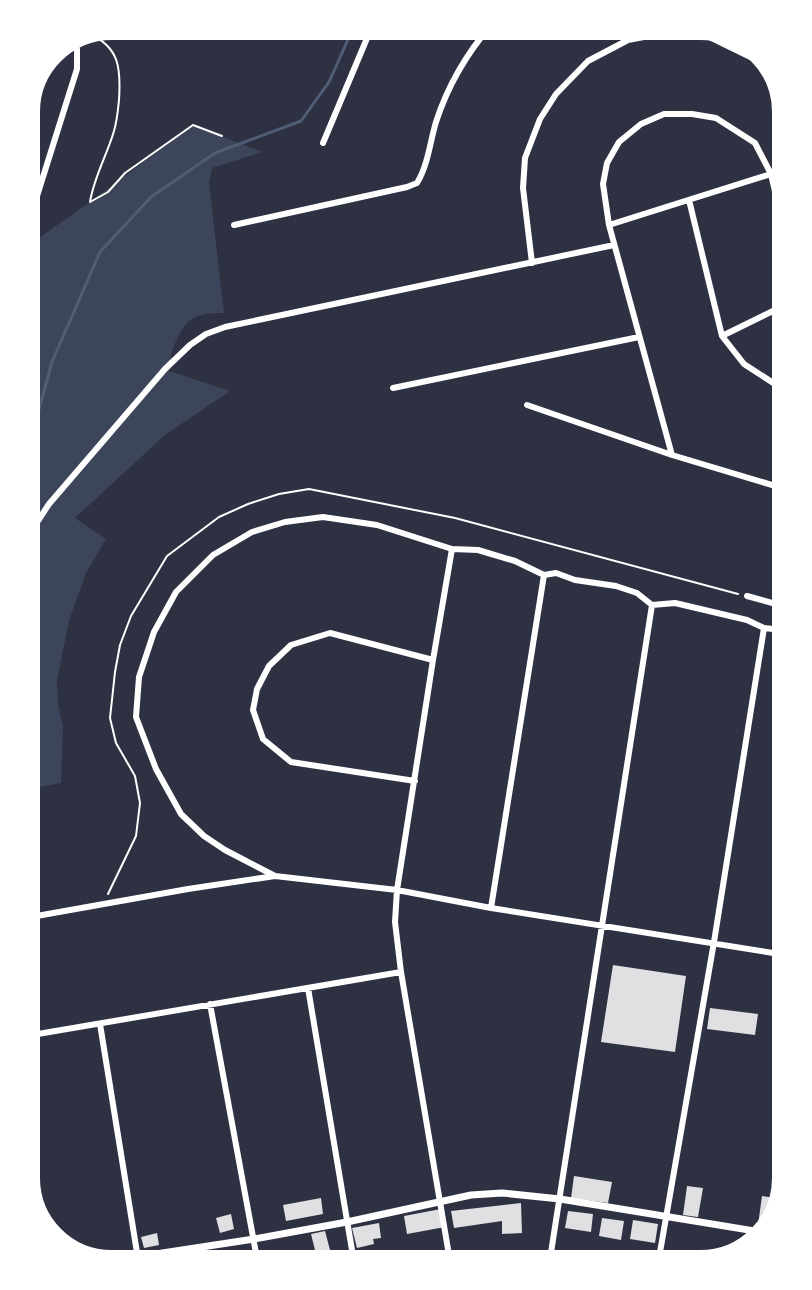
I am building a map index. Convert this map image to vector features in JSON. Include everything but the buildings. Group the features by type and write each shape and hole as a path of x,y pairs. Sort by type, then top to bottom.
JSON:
{"street":[{"path":"323,143 368,38"},
{"path":"234,225 417,183 448,87 480,38"},
{"path":"532,263 523,188 525,158 540,119 556,94 588,61 628,40 638,38"},
{"path":"713,39 750,57"},
{"path":"38,193 77,69 76,48"},
{"path":"672,455 609,225 603,184 607,163 619,142 641,124 664,114 692,114 716,118 755,143 774,187"},
{"path":"609,225 771,174"},
{"path":"689,200 722,336 744,364 774,383"},
{"path":"38,521 165,369 206,334 225,327 614,245"},
{"path":"722,336 774,310"},
{"path":"393,388 639,337"},
{"path":"527,405 672,455 774,486"},
{"path":"275,876 225,850 204,836 181,814 156,769 136,717 139,677 154,632 176,592 213,555 252,532 285,522 323,517 377,525 452,549 478,550 515,561 544,575 556,573 575,580 616,586 637,593 652,605 675,603 774,629"},
{"path":"449,1252 395,922 397,890 452,549"},
{"path":"491,908 544,575"},
{"path":"747,596 774,604"},
{"path":"551,1252 652,605"},
{"path":"660,1252 764,628"},
{"path":"415,781 291,762 263,739 253,710 257,689 269,666 291,645 330,633 433,660"},
{"path":"38,916 275,876 397,890 774,953"},
{"path":"38,1034 401,972"},
{"path":"308,988 352,1252"},
{"path":"210,1004 256,1252"},
{"path":"100,1024 136,1252"},
{"path":"165,1252 347,1222 471,1195 502,1193 560,1199 752,1231"}],"path":[{"path":"98,39 111,50 120,74 118,116 90,202 108,192 125,173 193,125 222,136"},
{"path":"103,903 136,836 140,803 135,776 116,743 110,718 120,645 131,616 167,556 219,517 269,497 309,489 455,518 747,596"}],"shaded area":[{"path":"193,125 262,152 212,168 209,183 224,313 201,315 190,320 177,339 171,364 166,370 230,391 165,435 75,518 106,539 86,573 69,621 57,680 63,727 61,783 38,787 38,239"}],"waterway":[{"path":"38,413 52,362 100,252 151,197 215,153 301,121 329,82 349,38"}]}
